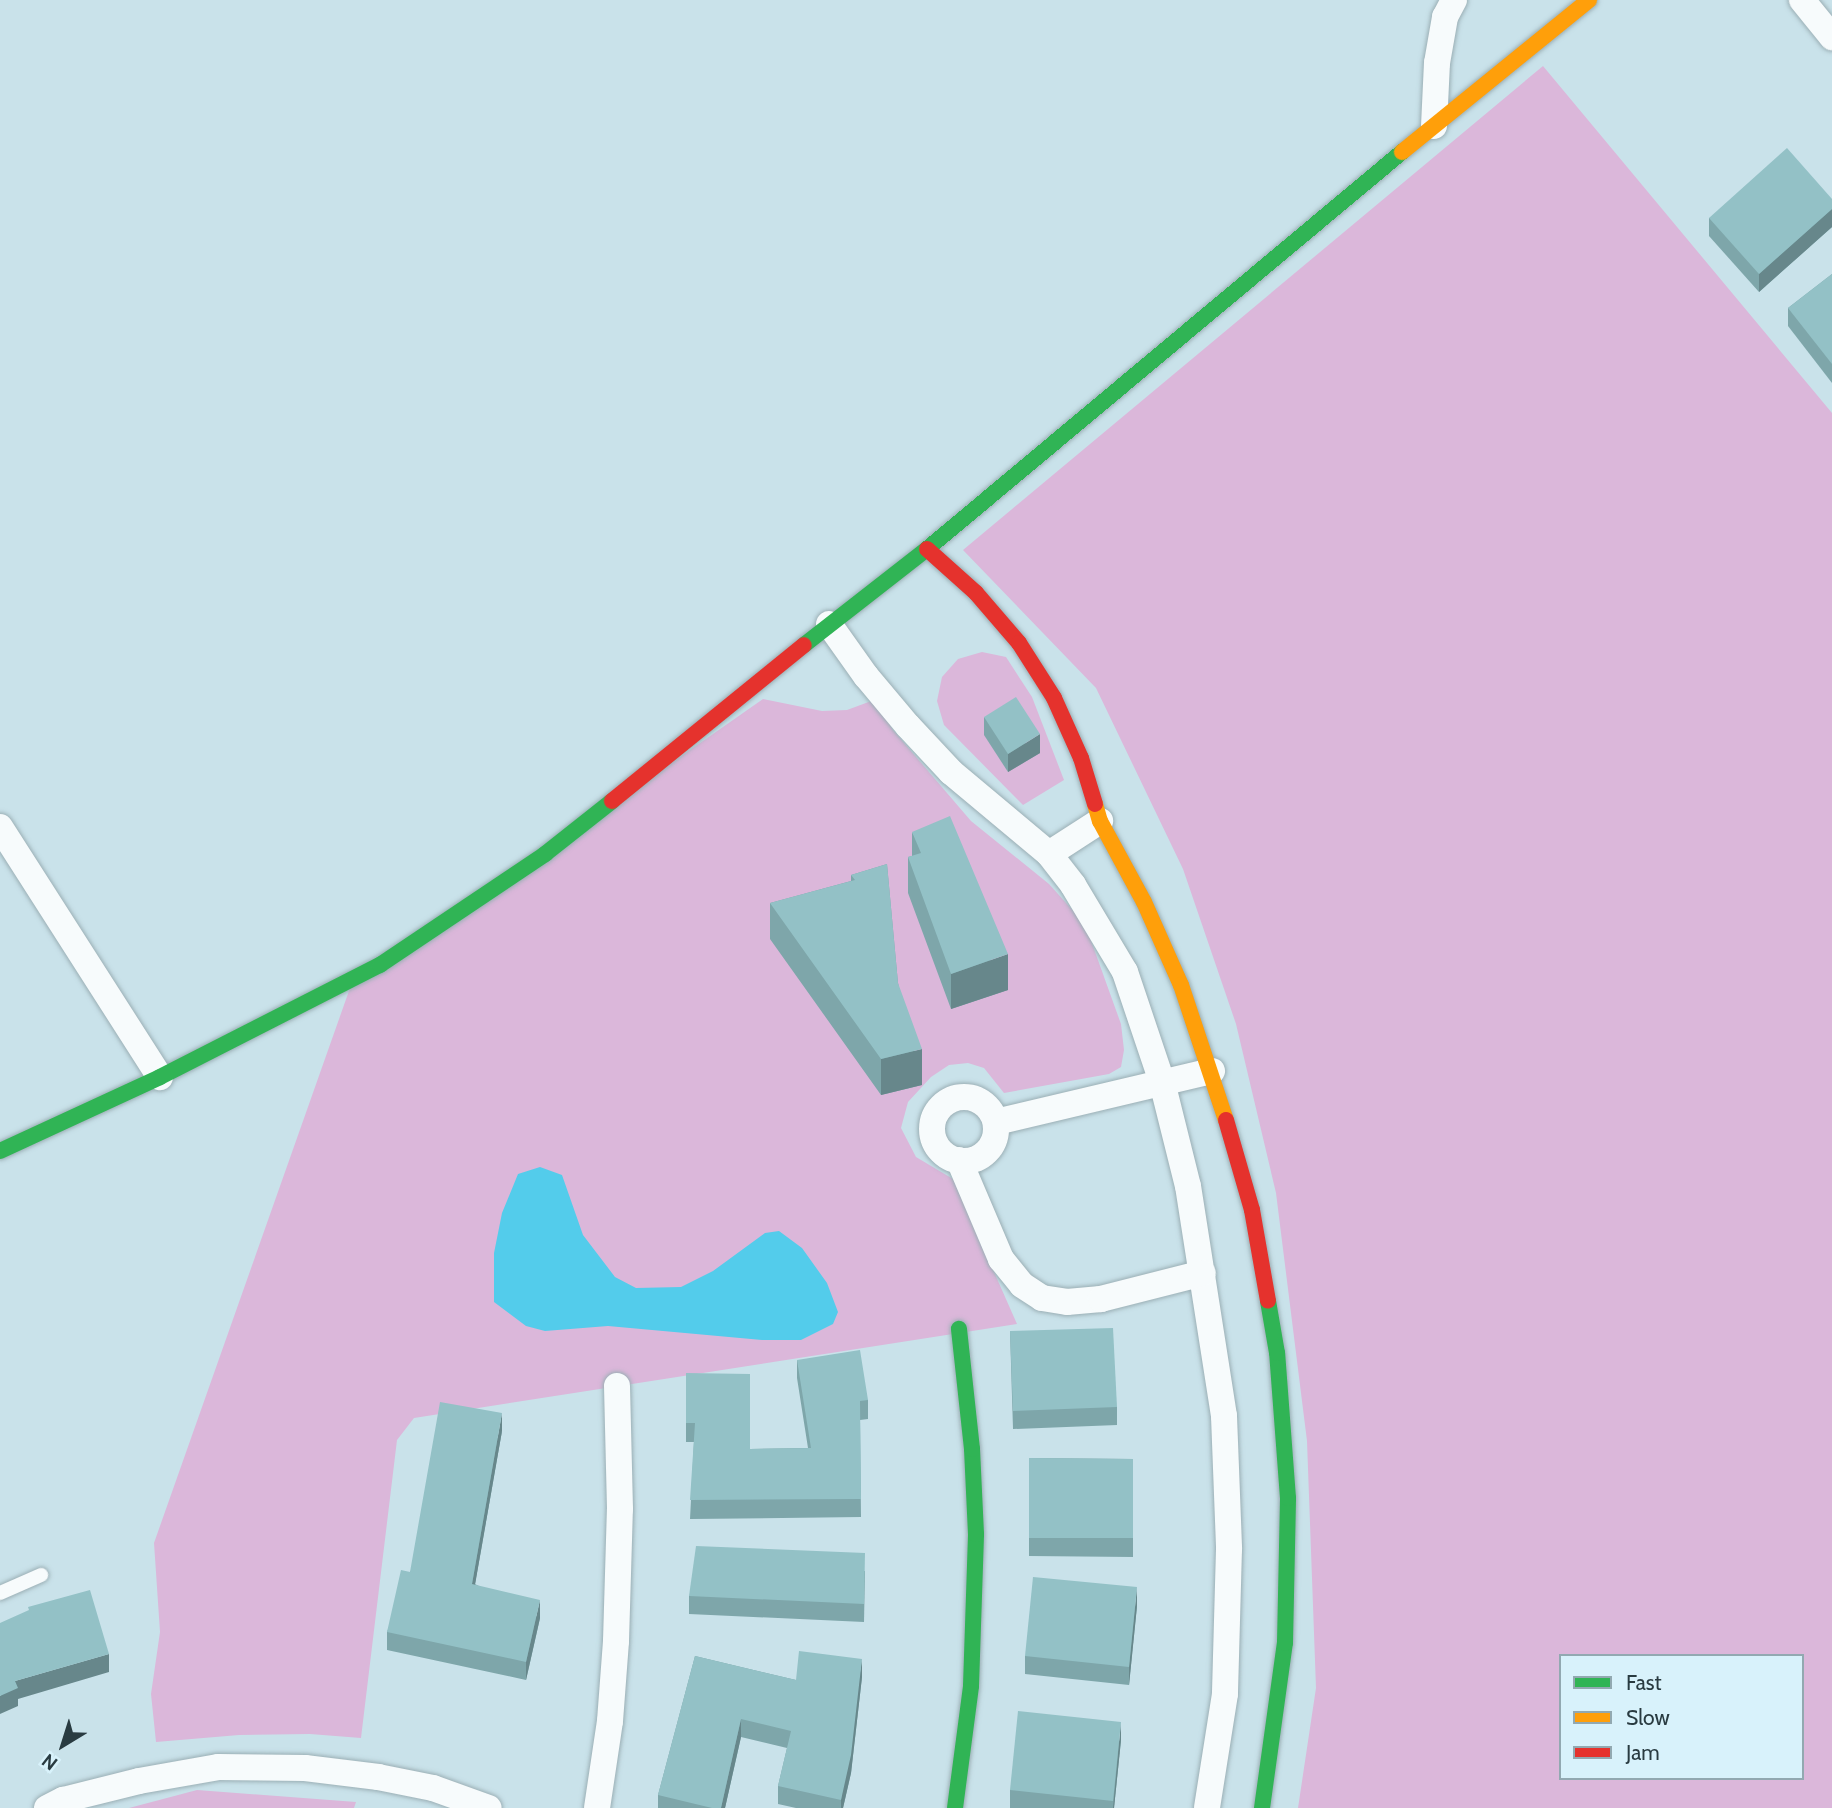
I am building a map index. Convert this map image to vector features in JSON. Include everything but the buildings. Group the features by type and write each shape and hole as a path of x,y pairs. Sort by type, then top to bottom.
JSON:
{"street":[{"path":"1434,126 1437,63 1445,17 1454,0"},
{"path":"0,1151 160,1077 380,965 545,854 723,714 830,624 928,549 1434,126 1589,0"},
{"path":"1802,0 1832,37"},
{"path":"928,549 976,593 1026,654 1054,698 1081,758 1100,821 1149,914 1181,985 1212,1071 1252,1210 1277,1353 1287,1485 1285,1643 1262,1808"},
{"path":"830,624 866,676 951,772 1049,854 1073,885 1125,972 1163,1082 1188,1186 1224,1416 1229,1549 1225,1694 1208,1808"},
{"path":"1049,854 1100,821"},
{"path":"0,827 160,1077"},
{"path":"996,1122 1212,1071"},
{"path":"957,1097 982,1102 996,1122 991,1146 982,1155 958,1160 947,1156 933,1140 936,1114 946,1102 957,1097"},
{"path":"958,1160 1001,1259 1022,1285 1042,1298 1067,1302 1101,1299 1203,1273"},
{"path":"955,1808 971,1686 976,1534 972,1448 959,1329"},
{"path":"597,1808 610,1721 616,1641 620,1509 617,1386"},
{"path":"47,1808 63,1800 218,1767 305,1769 378,1777 433,1788 489,1808"}],"lane":[{"path":"0,1593 41,1575"}],"shaded area":[{"path":"1543,66 1832,413 1832,1808 1298,1808 1316,1688 1307,1441 1276,1193 1236,1024 1183,869 1096,688 963,550"},
{"path":"982,652 1006,657 1032,697 1064,780 1023,805 944,725 937,701 942,677 958,659"},
{"path":"763,699 822,711 847,710 874,700 893,730 971,821 1049,884 1085,924 1121,1024 1124,1050 1121,1067 1109,1074 1004,1093 984,1068 968,1063 949,1065 931,1077 908,1102 901,1128 916,1157 953,1179 1017,1324 414,1418 397,1440 361,1738 310,1734 239,1735 156,1742 151,1694 160,1632 154,1543 350,988"},
{"path":"197,1790 356,1802 354,1808 129,1808"}],"water":[{"path":"540,1167 562,1175 583,1235 615,1277 636,1288 681,1287 713,1271 765,1233 779,1231 802,1248 827,1283 838,1312 833,1324 801,1340 762,1340 608,1326 545,1331 526,1326 494,1302 494,1253 502,1213 518,1174"}],"traffic: fast":[{"path":"804,645 927,549 1402,152"},
{"path":"0,1151 160,1077 380,965 545,854 612,801"},
{"path":"1262,1808 1285,1643 1288,1498 1277,1353 1268,1301"},
{"path":"955,1808 971,1686 976,1534 972,1449 959,1329"}],"traffic: slow":[{"path":"1402,152 1589,0"},
{"path":"1095,804 1100,821 1144,902 1181,985 1226,1120"}],"traffic: jam":[{"path":"927,549 976,593 1019,643 1054,698 1081,758 1095,804"},
{"path":"612,801 804,645"},
{"path":"1226,1120 1252,1210 1268,1301"}]}
